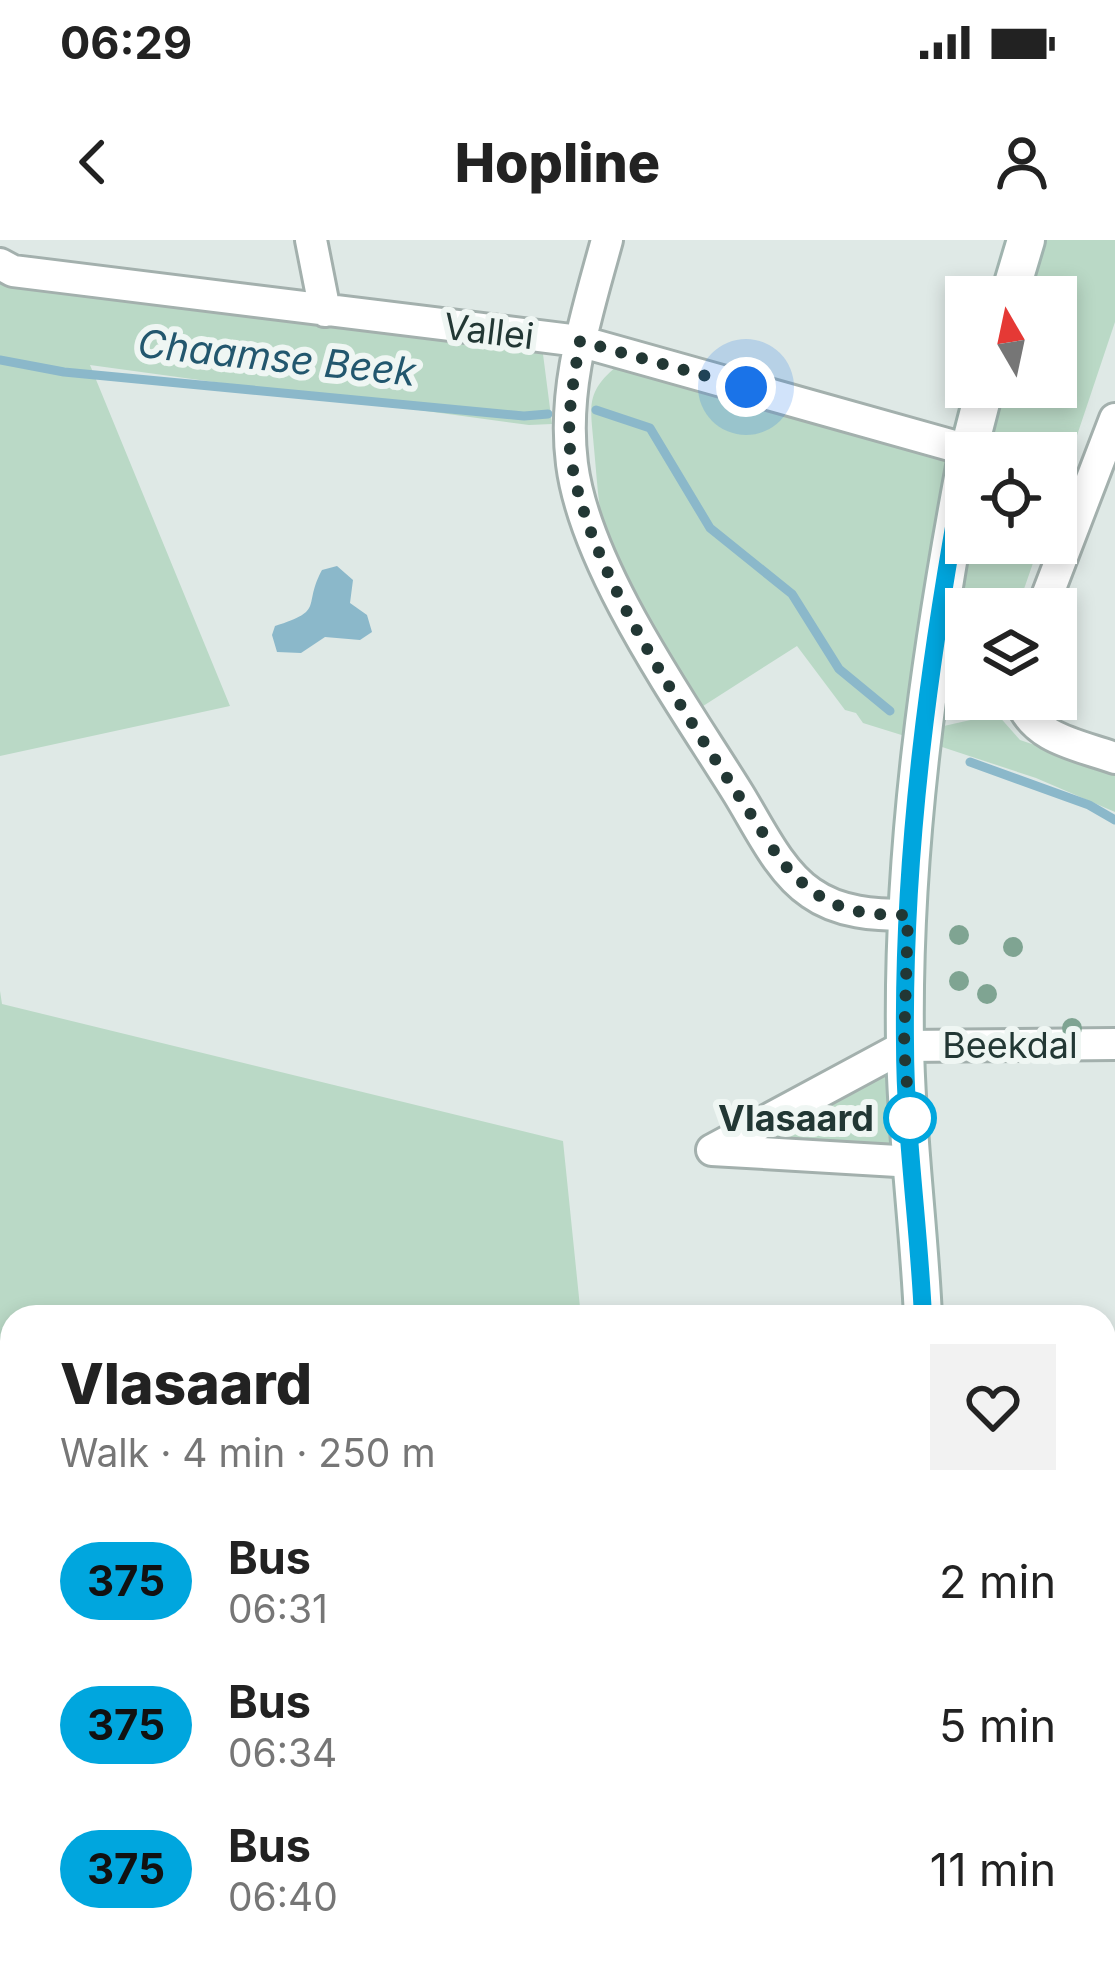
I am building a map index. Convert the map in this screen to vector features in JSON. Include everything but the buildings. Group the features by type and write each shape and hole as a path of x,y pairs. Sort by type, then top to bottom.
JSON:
{"main road":[{"path":"1015,276 1026,240"},
{"path":"922,1305 904,1046 908,915 918,772 946,564"}],"street":[{"path":"311,240 325,311"},
{"path":"607,240 580,341 569,413 572,469 593,537 630,616 780,860 809,892 843,909 908,915"},
{"name":"Vallei","path":"0,263 13,271 580,341 945,449"},
{"path":"1050,588 1115,418"},
{"path":"1034,720 1044,733 1115,758"},
{"name":"Beekdal","path":"904,1046 1115,1044"},
{"path":"904,1046 712,1150 914,1162"}],"green space":[{"path":"1038,240 1115,240 1115,322 1077,435 988,432 993,408 1077,408 1077,276 1027,276"},
{"path":"0,279 543,354 552,424 529,425 90,365 230,706 0,756"},
{"path":"617,366 945,456 945,518 908,737 863,723 856,713 845,710 797,646 700,708 634,605 606,539 591,412 594,393"},
{"path":"962,564 1033,564 1024,588 958,588"},
{"path":"945,664 945,704 938,705"},
{"path":"970,720 1002,720 1020,740 1115,772 1115,812 1036,778 933,744 935,728"},
{"path":"0,991 2,1004 563,1141 580,1305 0,1305"},
{"path":"897,1060 901,1148 748,1142"}],"water":[{"path":"337,566 353,580 350,603 367,615 372,632 360,640 325,637 301,653 277,652 272,635 275,626 307,611 322,570"}],"waterway":[{"name":"Chaamse Beek","path":"0,360 64,372 524,416 548,414"},
{"name":"Chaamse Beek","path":"596,410 650,428 710,528 792,594 839,669 890,711"},
{"name":"Chaamse Beek","path":"970,762 1089,805 1115,820"}],"bus line":[{"name":"375","path":"922,1305 904,1046 908,915 918,772 946,564"}],"place":[{"name":"Vlasaard","path":"910,1118"}],"route":[{"path":"746,387 580,341 569,413 572,469 593,537 630,616 780,860 809,892 843,909 908,915 904,1046 910,1123 910,1118"}]}
